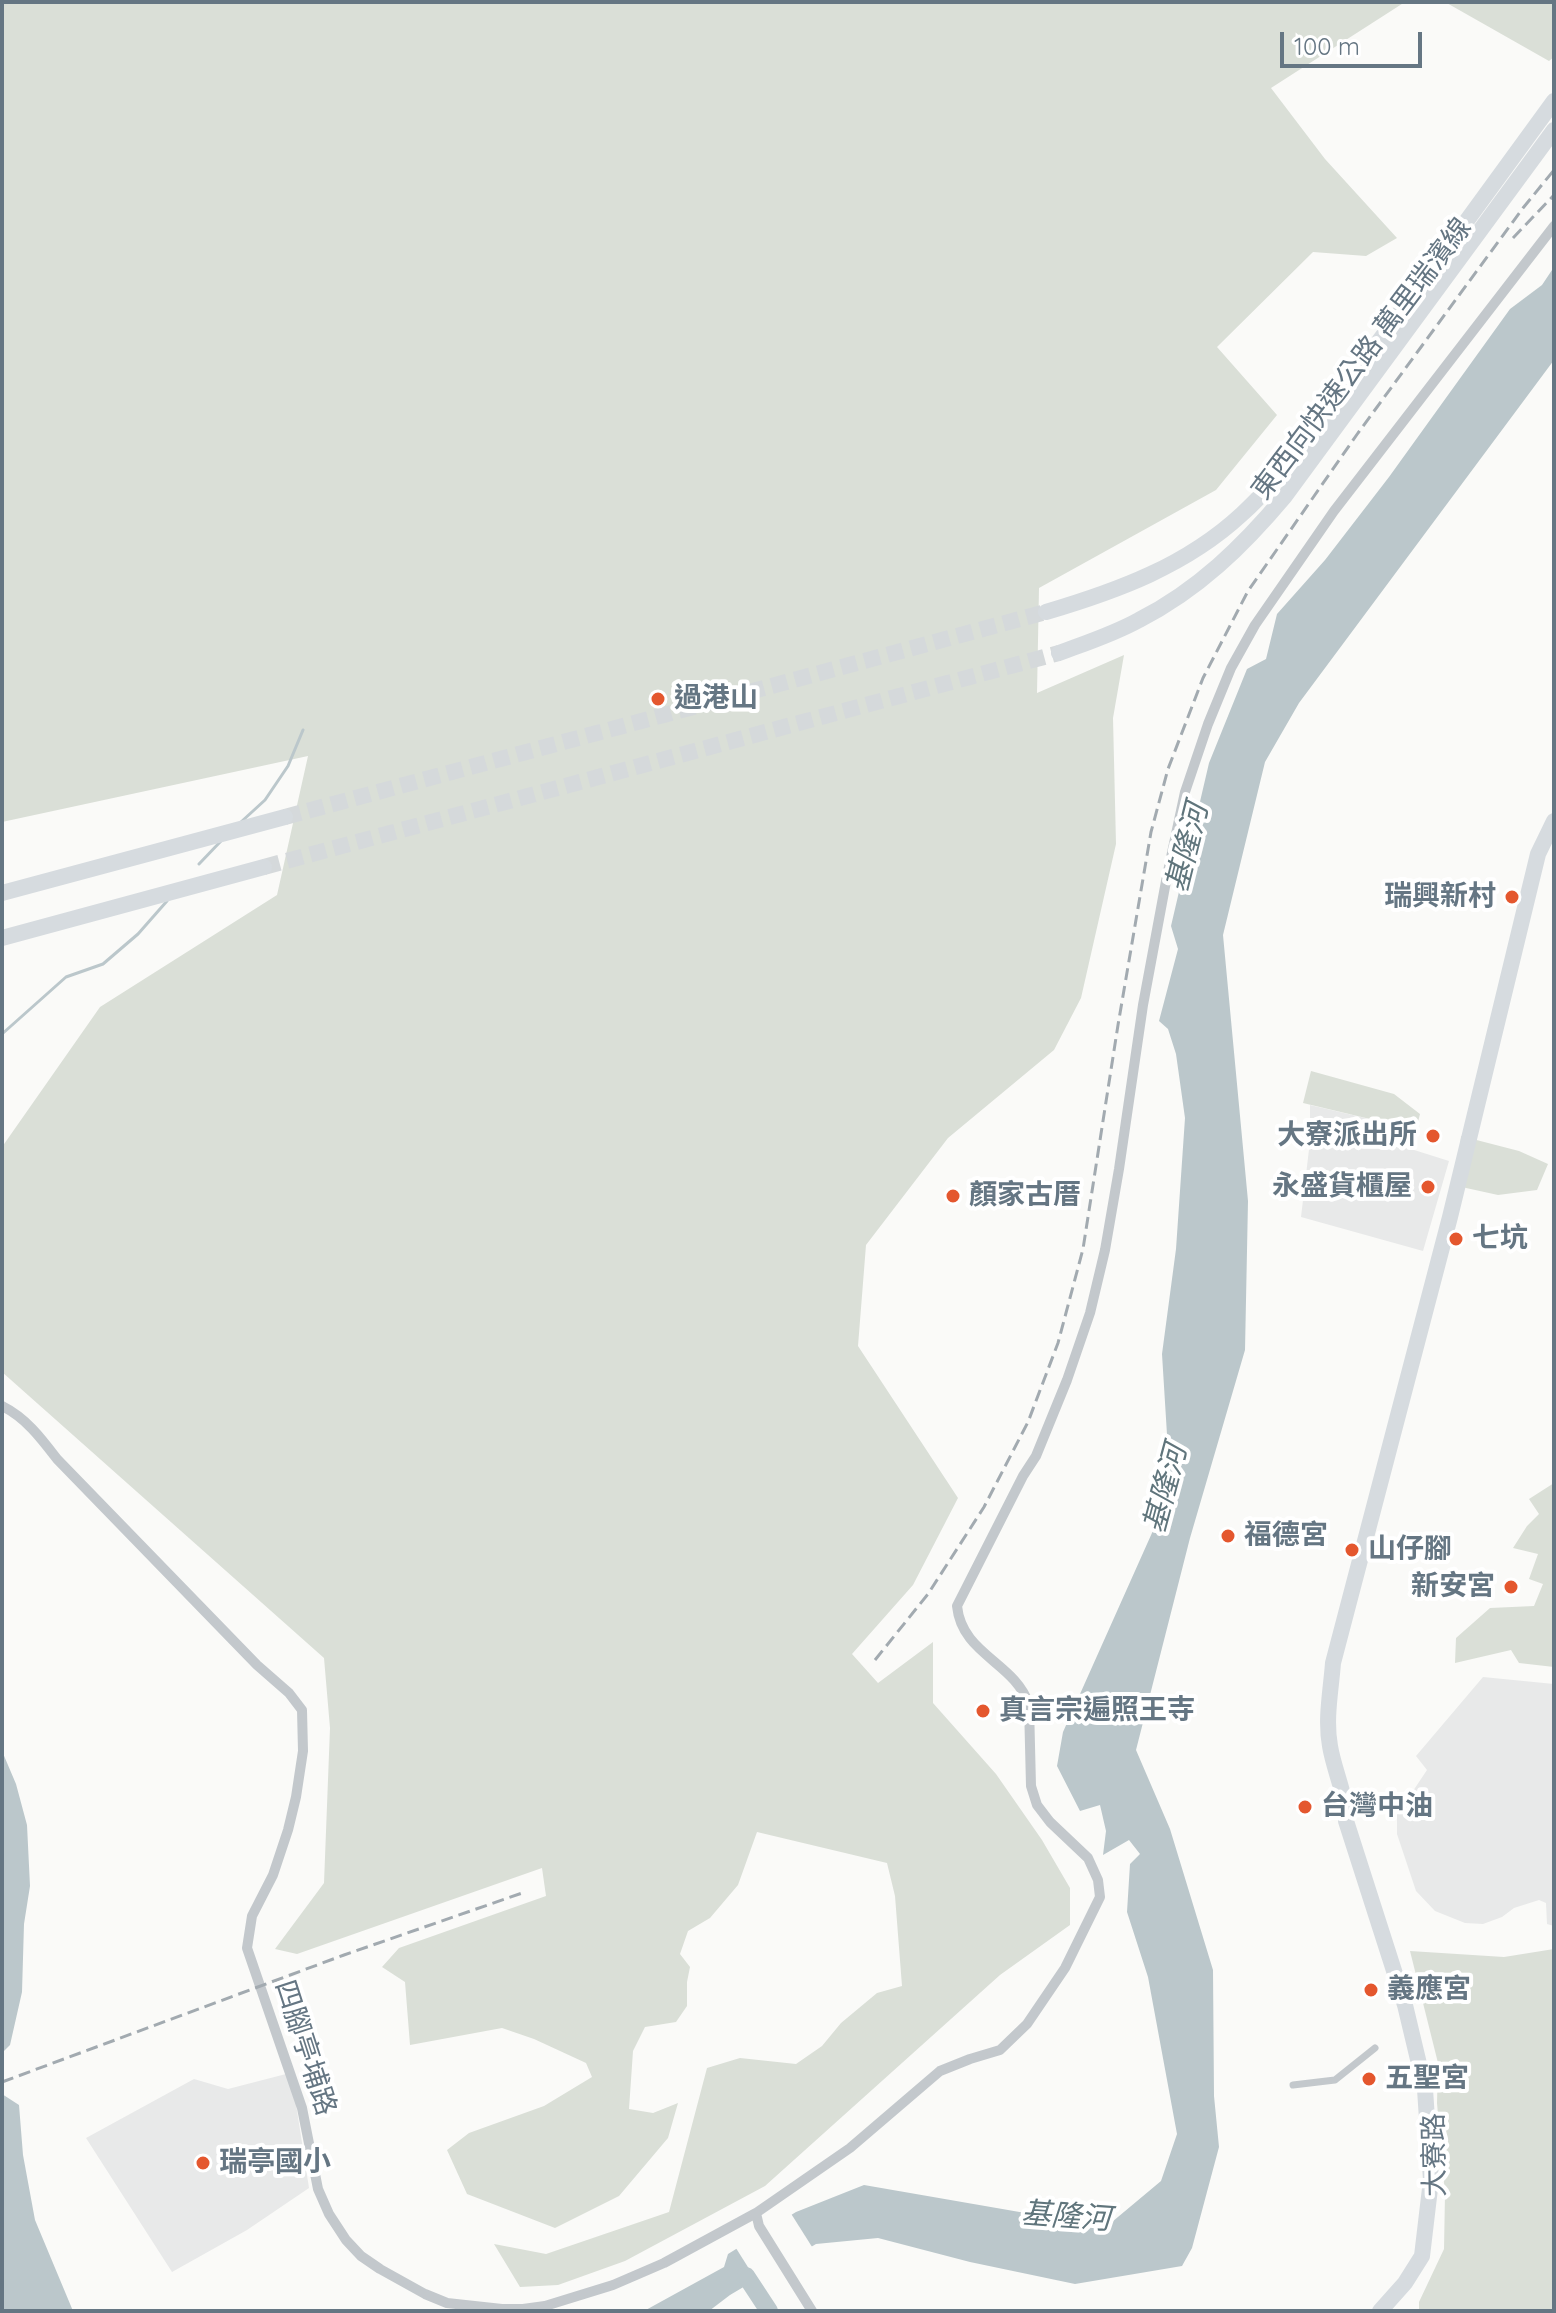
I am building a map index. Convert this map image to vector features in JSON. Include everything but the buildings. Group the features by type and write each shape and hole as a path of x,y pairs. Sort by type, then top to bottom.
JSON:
{"main road":[{"name":"東西向快速公路 萬里瑞濱線","path":"1046,612 1144,578 1193,551 1241,515 1308,438 1554,101"},
{"name":"東西向快速公路 萬里瑞濱線","path":"1059,653 1137,622 1190,589 1231,556 1259,527 1294,484 1554,130"},
{"path":"2,893 285,817"},
{"name":"大寮路","path":"1380,2311 1405,2283 1422,2256 1431,2180 1425,2089 1405,2005 1346,1821 1346,1809 1329,1743 1333,1663 1464,1162 1538,854 1554,821"},
{"path":"2,938 264,867"},
{"name":"大寮路","path":"1346,1809 1355,1818 1389,1919 1433,2090 1438,2185 1430,2261 1419,2283 1391,2311"}],"street":[{"name":"四腳亭埔路","path":"2,1406 38,1433 57,1459 257,1665 289,1693 302,1710 303,1751 296,1797 273,1875 252,1916 247,1948 302,2108 318,2189 346,2240 361,2256 380,2269 447,2303 502,2309 545,2306 613,2285 664,2263 756,2213 850,2148 940,2071 1000,2050 1027,2024 1065,1968 1100,1897 1098,1880 1088,1858 1050,1822 1037,1805 1031,1786 1029,1705 1025,1693 965,1634 959,1622 957,1606 1036,1456 1090,1313 1115,1196 1143,1005 1185,792 1231,668 1255,625 1334,511 1554,226"},
{"path":"1293,2085 1335,2080 1375,2048"},
{"path":"756,2213 759,2226 812,2311"}],"shaded area":[{"path":"2,2 1405,2 1271,88 1325,159 1397,238 1366,256 1313,252 1217,347 1277,415 1216,490 1039,588 1037,693 1124,655 1113,718 1116,844 1081,998 1054,1050 948,1138 866,1245 858,1346 958,1498 913,1585 852,1654 878,1683 933,1642 933,1703 996,1774 1042,1840 1070,1888 1070,1925 1000,1975 765,2186 625,2261 558,2285 520,2287 494,2244 546,2254 669,2212 707,2068 740,2058 796,2064 822,2046 841,2023 877,1993 902,1986 895,1896 887,1863 757,1832 738,1885 710,1918 688,1931 680,1954 690,1967 687,2006 676,2022 645,2027 633,2051 629,2109 653,2113 678,2103 668,2138 619,2196 555,2228 467,2194 447,2150 469,2133 544,2106 592,2077 586,2063 502,2028 410,2045 405,1982 382,1967 399,1948 546,1896 542,1868 297,1954 275,1949 324,1883 330,1728 324,1658 2,1372 2,1147 100,1007 277,895 308,756 2,822"},
{"path":"1445,2 1554,2 1554,57 1549,61"},
{"path":"1554,267 1554,360 1299,703 1265,762 1223,935 1248,1201 1245,1350 1190,1538 1136,1750 1170,1829 1213,1970 1214,2096 1219,2147 1192,2248 1182,2266 1075,2284 970,2262 878,2238 816,2244 730,2295 709,2311 644,2311 724,2267 728,2254 796,2212 864,2185 1106,2227 1161,2181 1177,2134 1148,1977 1127,1912 1130,1864 1140,1854 1129,1840 1103,1855 1106,1831 1100,1805 1080,1811 1057,1766 1063,1732 1160,1515 1170,1483 1162,1354 1176,1249 1185,1118 1176,1054 1168,1029 1159,1021 1178,949 1171,926 1209,763 1247,669 1266,659 1277,614 1325,560 1389,477 1510,309 1542,285"},
{"path":"1311,1071 1394,1094 1420,1114 1416,1130 1303,1103"},
{"path":"1310,1105 1416,1130 1411,1149 1449,1161 1423,1251 1301,1217 1310,1141"},
{"path":"1461,1136 1519,1151 1548,1164 1537,1190 1498,1195 1457,1186"},
{"path":"1554,1483 1554,1667 1519,1663 1511,1650 1455,1663 1456,1638 1490,1608 1534,1606 1543,1584 1529,1579 1538,1554 1513,1548 1539,1514 1529,1499"},
{"path":"1483,1677 1554,1684 1554,1926 1547,1924 1546,1903 1539,1900 1514,1908 1502,1917 1483,1924 1465,1923 1435,1911 1416,1891 1397,1834 1397,1815 1427,1770 1416,1756"},
{"path":"2,1751 16,1784 27,1825 30,1886 24,1924 22,1992 10,2045 2,2053"},
{"path":"1554,1949 1554,2311 1419,2311 1419,2302 1444,2249 1445,2194 1437,2103 1438,2063 1410,1951 1504,1957"},
{"name":"瑞亭國小","path":"286,2074 296,2104 309,2188 247,2230 172,2272 86,2138 194,2079 228,2089"},
{"path":"2,2094 19,2105 23,2155 35,2220 73,2311 2,2311"}],"pier":[{"path":"790,2212 814,2250 758,2283 734,2245"}],"waterway":[{"path":"241,822 265,800 288,766 303,730"},
{"path":"199,864 221,841"},
{"path":"2,1034 66,977 103,964 138,934 167,901"},
{"path":"746,2276 769,2311"}],"tunnel":[{"path":"285,817 1046,612"},
{"path":"264,867 1059,653"}],"railway":[{"path":"875,1660 928,1594 984,1507 1028,1422 1058,1343 1083,1249 1151,832 1168,769 1203,678 1248,591 1358,433 1554,170"},
{"path":"1513,238 1554,195"},
{"path":"2,2082 344,1955 525,1892"}],"place":[{"name":"過港山","path":"658,699"},
{"name":"瑞興新村","path":"1512,897"},
{"name":"大寮派出所","path":"1433,1136"},
{"name":"永盛貨櫃屋","path":"1428,1187"},
{"name":"顏家古厝","path":"953,1196"},
{"name":"七坑","path":"1456,1239"},
{"name":"福德宮","path":"1228,1536"},
{"name":"山仔腳","path":"1352,1550"},
{"name":"新安宮","path":"1511,1587"},
{"name":"真言宗遍照王寺","path":"983,1711"},
{"name":"台灣中油","path":"1305,1807"},
{"name":"義應宮","path":"1371,1990"},
{"name":"五聖宮","path":"1369,2079"},
{"name":"瑞亭國小","path":"203,2163"}],"water label":[{"name":"基隆河","path":"1188,848"},
{"name":"基隆河","path":"1166,1489"},
{"name":"基隆河","path":"1066,2217"}]}
